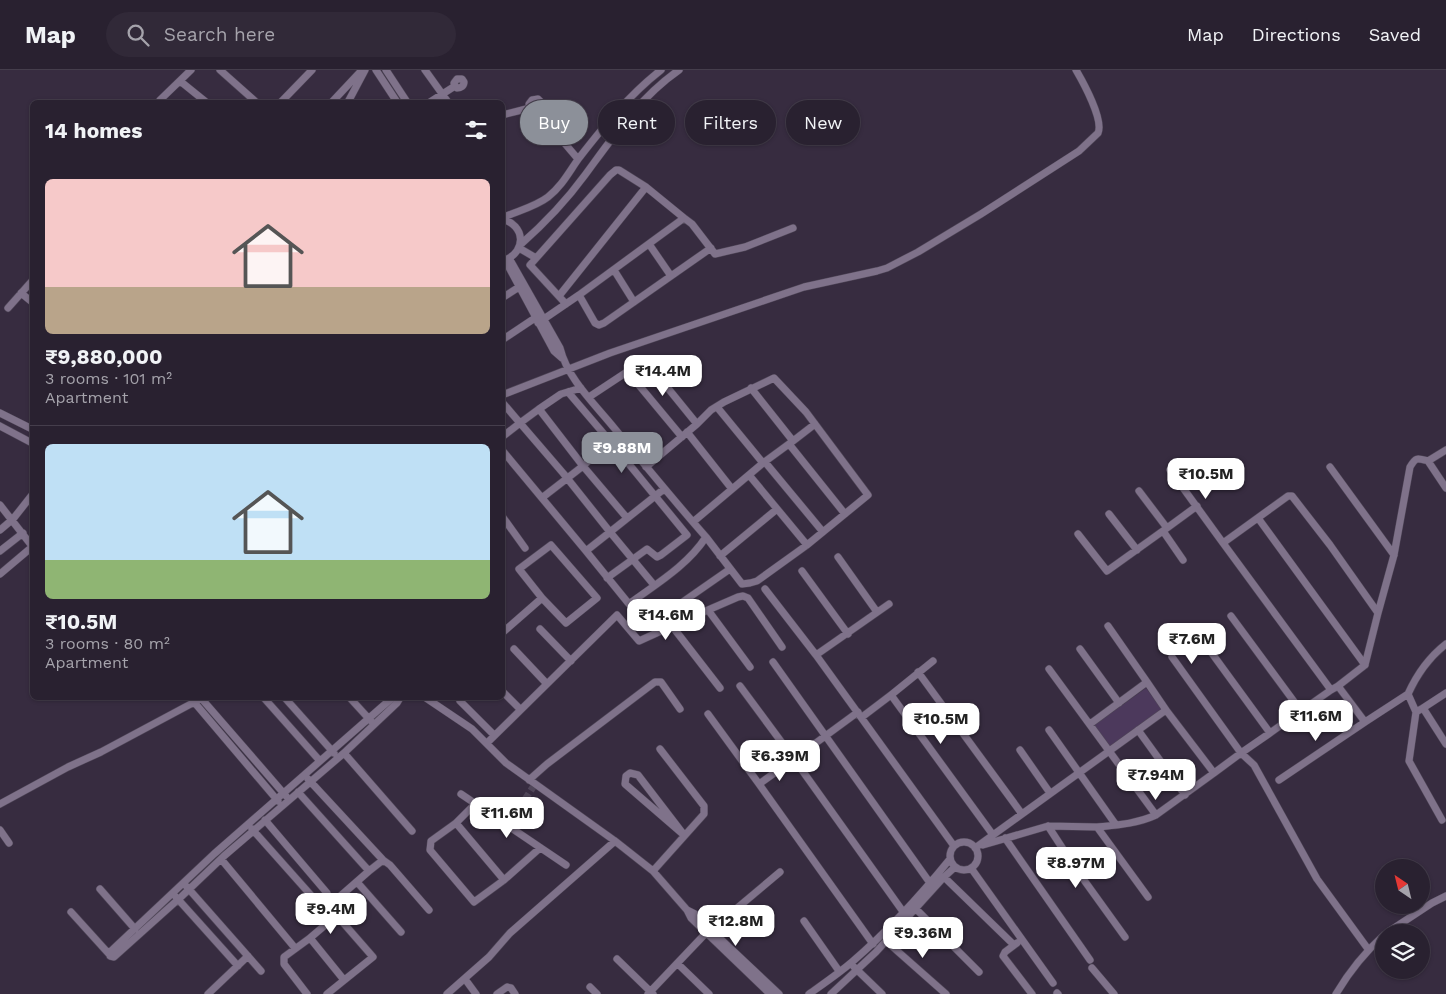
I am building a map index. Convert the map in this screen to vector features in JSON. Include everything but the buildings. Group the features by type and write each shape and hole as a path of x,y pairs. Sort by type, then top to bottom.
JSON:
{"street":[{"path":"160,100 190,70"},
{"path":"220,70 254,100"},
{"path":"282,100 312,70"},
{"path":"334,100 363,70"},
{"path":"349,100 363,70"},
{"path":"376,70 393,100"},
{"path":"386,70 406,100"},
{"path":"425,70 446,100"},
{"path":"505,218 547,198 558,188 625,102 661,70"},
{"path":"506,260 515,254 519,247 557,210 626,121 649,95 679,70"},
{"path":"505,394 610,353 804,287 877,271 918,252 981,214 1079,150 1098,133 1100,130 1098,117 1076,70"},
{"path":"180,80 204,100"},
{"path":"433,100 455,86"},
{"path":"505,114 520,110"},
{"path":"593,141 604,149"},
{"path":"566,145 578,160"},
{"path":"566,304 530,265 616,170 646,186 692,224 715,254 745,247 793,228"},
{"path":"559,296 646,186"},
{"path":"505,338 539,321 566,304 684,218"},
{"path":"505,220 514,225 518,231 520,238 519,247"},
{"path":"649,244 671,276"},
{"path":"519,247 536,258"},
{"path":"579,295 595,323 599,325 711,248"},
{"path":"506,260 539,321"},
{"path":"506,260 519,287 539,321 560,348 562,358 581,388 664,489 706,537 742,584 757,581 807,545 868,495 806,412 774,378 717,406 646,467"},
{"path":"614,270 634,302"},
{"path":"8,308 30,283"},
{"path":"505,296 519,287"},
{"path":"21,293 30,300"},
{"path":"589,397 645,360 697,424"},
{"path":"628,372 732,489"},
{"path":"505,435 561,394 581,388"},
{"path":"751,388 845,514"},
{"path":"568,392 687,535"},
{"path":"505,406 654,585"},
{"path":"717,406 823,532"},
{"path":"538,409 583,466 628,518"},
{"path":"0,413 30,428"},
{"path":"607,578 647,549 656,557 661,555 687,535 694,524 732,489 815,424"},
{"path":"0,426 30,442"},
{"path":"543,497 583,466 619,433"},
{"path":"1428,462 1446,450"},
{"path":"505,453 543,497 628,604 686,562 706,537"},
{"path":"975,848 1048,826 1097,827 1129,824 1146,820 1156,815 1338,686 1364,665 1394,555 1410,467 1414,461 1419,459 1428,462 1446,488"},
{"path":"1330,467 1394,555"},
{"path":"1170,470 1331,690"},
{"path":"749,475 807,545"},
{"path":"586,550 664,489"},
{"path":"1139,491 1182,560"},
{"path":"1223,543 1288,496 1292,496 1330,545 1378,613"},
{"path":"0,530 13,519 30,498"},
{"path":"1078,534 1107,571 1197,506"},
{"path":"1,508 13,519 30,543"},
{"path":"720,556 777,509"},
{"path":"1110,514 1137,550"},
{"path":"1258,518 1364,665"},
{"path":"505,520 525,548"},
{"path":"0,551 23,533"},
{"path":"551,545 596,598 566,623 542,598 519,568 551,545"},
{"path":"0,574 30,548"},
{"path":"838,557 877,612"},
{"path":"661,617 730,569"},
{"path":"802,571 848,634"},
{"path":"765,589 816,655 954,846"},
{"path":"486,743 616,615 639,641 743,596 748,598 782,647"},
{"path":"505,629 542,598"},
{"path":"816,655 889,604"},
{"path":"708,610 750,667"},
{"path":"1231,616 1301,711"},
{"path":"672,626 720,688"},
{"path":"1108,626 1166,710 1214,774"},
{"path":"540,629 571,661"},
{"path":"1200,638 1270,733"},
{"path":"1279,780 1408,694 1414,680 1427,661 1446,644"},
{"path":"514,649 547,684"},
{"path":"1080,649 1119,704"},
{"path":"1172,657 1241,753 1256,768 1317,879 1368,949"},
{"path":"759,784 826,736 891,695 933,661"},
{"path":"773,662 930,883"},
{"path":"1049,669 1156,815"},
{"path":"918,672 1022,814"},
{"path":"529,780 547,764 655,682 661,682 680,709"},
{"path":"1090,724 1147,682"},
{"path":"740,686 904,913"},
{"path":"1338,686 1365,722"},
{"path":"1442,820 1409,761 1420,710 1446,693"},
{"path":"505,694 520,709"},
{"path":"1408,694 1446,744"},
{"path":"891,695 993,835"},
{"path":"0,804 197,700"},
{"path":"200,700 289,800"},
{"path":"200,700 282,806"},
{"path":"266,700 320,761"},
{"path":"287,700 332,750 341,755 412,831"},
{"path":"352,700 374,725"},
{"path":"109,954 248,824 390,700"},
{"path":"71,912 109,954 114,957 265,820 341,755 399,700"},
{"path":"433,700 472,729 506,764 615,841 653,871 687,910 690,918 779,994"},
{"path":"460,701 494,735"},
{"path":"975,848 1166,710"},
{"path":"708,714 873,944"},
{"path":"1049,730 1116,825"},
{"path":"1138,730 1185,794"},
{"path":"653,871 704,814 704,806 660,749"},
{"path":"1020,750 1050,794"},
{"path":"304,775 383,860 390,865 429,910"},
{"path":"638,775 684,836 625,784 632,784 637,780 638,775"},
{"path":"298,792 370,871"},
{"path":"461,794 566,865"},
{"path":"475,804 456,823 431,841 430,846 430,850 474,902 504,880 540,848"},
{"path":"265,820 327,892 327,904"},
{"path":"456,823 504,880"},
{"path":"248,824 316,902 327,904 373,957 327,994"},
{"path":"1048,826 1076,869 1125,937"},
{"path":"1097,827 1148,896"},
{"path":"0,830 9,843"},
{"path":"1005,838 1091,964 1114,994"},
{"path":"447,994 489,957 510,933 615,841"},
{"path":"809,994 873,944 904,913 950,859 954,846 958,843 970,843 978,853 975,863 971,868 964,870 955,867 950,859"},
{"path":"222,859 295,948"},
{"path":"327,904 358,882 383,860"},
{"path":"831,994 886,941 955,867"},
{"path":"971,868 1052,983"},
{"path":"617,959 651,993 708,932 780,872"},
{"path":"944,877 1014,945"},
{"path":"358,882 401,932"},
{"path":"183,883 261,971"},
{"path":"100,889 134,929"},
{"path":"173,893 238,966"},
{"path":"1400,924 1446,896"},
{"path":"916,909 979,972"},
{"path":"307,994 284,964 284,957 337,915"},
{"path":"804,921 839,972"},
{"path":"708,932 770,994"},
{"path":"310,938 344,980"},
{"path":"1021,939 1004,954 1004,959 1032,994"},
{"path":"886,941 946,994"},
{"path":"1336,994 1346,976 1375,943"},
{"path":"208,994 248,956"},
{"path":"850,963 882,994"},
{"path":"678,964 709,994"},
{"path":"465,979 476,994"},
{"path":"497,994 507,987 511,988 515,994"},
{"path":"590,987 597,994"}],"shaded area":[{"path":"1146,688 1162,709 1110,747 1094,725"}],"tunnel":[{"path":"508,826 535,784"}]}
